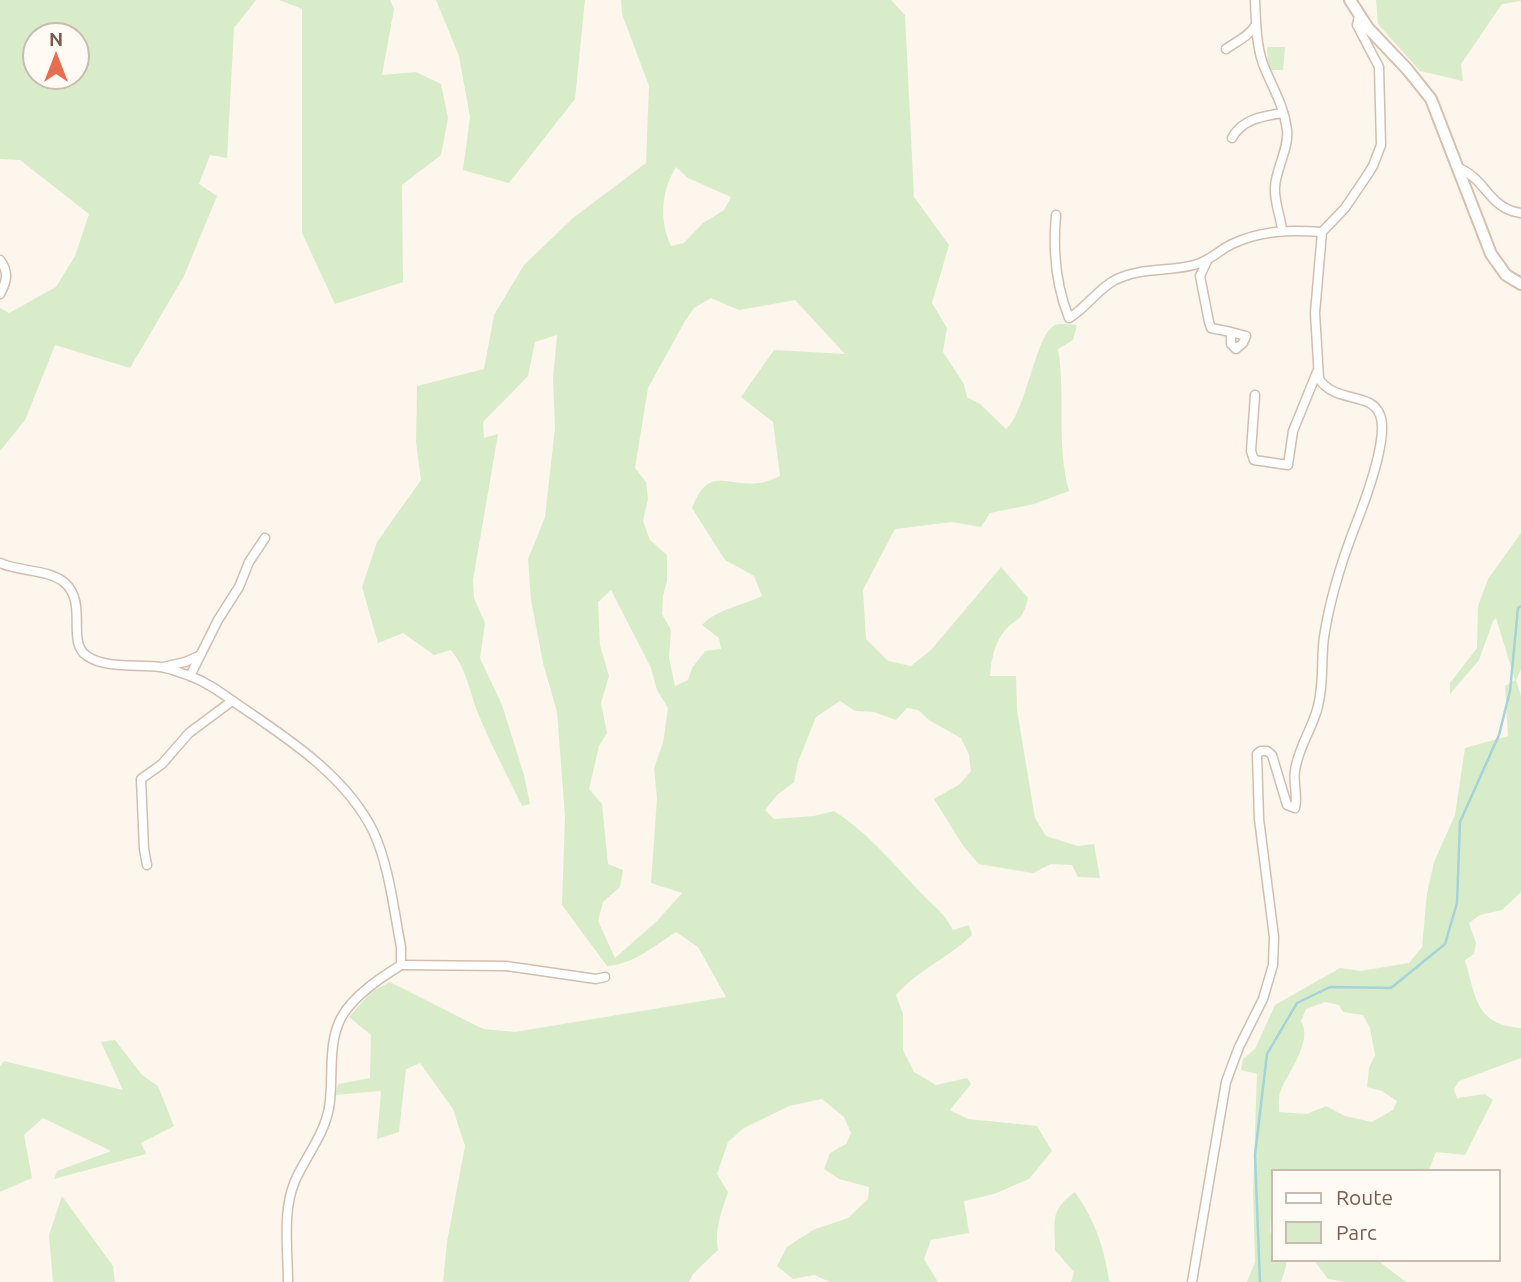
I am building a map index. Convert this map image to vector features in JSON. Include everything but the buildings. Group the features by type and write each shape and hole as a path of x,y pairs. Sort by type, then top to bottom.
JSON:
{"street":[{"path":"1255,0 1262,62 1280,98 1287,141 1278,171 1275,199 1282,229"},
{"path":"1350,0 1359,16 1431,99 1490,254 1506,275 1521,284"},
{"path":"1192,1282 1226,1082 1238,1047 1260,1008 1273,965 1274,937 1259,819 1257,754 1267,751 1272,755 1287,805 1295,808 1294,773 1297,758 1313,724 1319,703 1324,640 1332,596 1368,494 1380,446 1381,417 1374,405 1333,393 1319,379 1315,313 1322,232 1345,208 1373,166 1381,145 1379,67 1357,25 1359,16"},
{"path":"1226,49 1248,36 1256,25"},
{"path":"1232,138 1237,128 1253,119 1283,113"},
{"path":"1459,169 1478,180 1502,208 1521,213"},
{"path":"1056,215 1054,239 1061,292 1069,318 1111,282 1124,276 1142,270 1181,268 1207,261 1228,246 1244,239 1282,229 1322,232"},
{"path":"0,260 7,272 7,279 0,294"},
{"path":"1207,261 1200,276 1209,323 1211,328 1231,332"},
{"path":"1255,395 1251,451 1254,460 1288,464 1293,431 1318,369"},
{"path":"190,676 265,538"},
{"path":"0,563 56,578 68,587 76,601 80,651 86,656 107,663 163,667 190,676 297,745 328,772 366,818 375,835 401,947 401,965"},
{"path":"163,667 199,656"},
{"path":"147,865 141,779 162,764 189,733 232,701"},
{"path":"288,1282 290,1196 327,1117 337,1031 341,1018 350,1005 401,965 506,966 596,979 605,976"}],"green space":[{"path":"0,0 256,0 234,28 227,158 210,155 199,184 217,196 184,276 130,368 55,345 25,420 0,451 0,308 9,313 56,287 75,256 89,214 20,160 0,159"},
{"path":"279,0 390,0 394,9 382,75 416,72 441,84 448,118 441,155 402,185 403,282 335,304 302,233 302,9"},
{"path":"436,0 585,0 575,99 509,183 463,170 470,117 459,56"},
{"path":"621,0 891,0 905,15 914,197 949,245 932,303 947,328 943,352 964,384 967,397 980,404 1006,429 1020,405 1048,331 1057,324 1077,325 1073,340 1058,349 1063,456 1069,491 1034,504 990,513 981,527 952,522 895,529 863,590 866,639 888,661 911,666 931,650 1001,567 1028,598 1021,617 1008,627 997,643 990,676 1016,676 1017,710 1035,818 1046,836 1078,846 1094,844 1100,878 1078,877 1072,865 1051,864 1033,873 979,864 964,847 934,799 960,784 971,771 969,755 961,738 929,720 918,710 907,708 896,720 874,712 855,711 840,701 816,717 798,762 794,782 777,795 765,810 774,819 814,816 834,811 882,851 941,912 953,930 969,925 972,935 914,978 896,995 903,1014 903,1050 914,1072 936,1085 967,1078 971,1084 950,1110 968,1119 1037,1126 1052,1151 1029,1179 994,1194 964,1201 969,1233 931,1240 924,1259 938,1282 830,1282 814,1275 793,1279 777,1266 787,1247 813,1230 848,1218 868,1199 869,1187 839,1179 824,1169 830,1153 846,1144 851,1133 844,1117 822,1099 789,1106 744,1128 728,1142 717,1174 728,1192 718,1227 718,1250 693,1274 689,1282 443,1282 447,1242 465,1146 453,1109 420,1063 406,1069 399,1132 377,1139 381,1091 335,1095 338,1084 370,1078 371,1035 349,1017 371,992 390,982 483,1029 515,1032 726,997 698,947 676,932 635,958 607,966 562,905 565,816 557,712 543,663 531,600 528,559 545,517 555,428 553,379 557,335 535,342 528,376 483,422 484,438 498,434 473,580 474,598 485,623 480,658 502,705 524,775 530,804 522,806 482,723 464,671 451,650 434,655 403,633 378,643 362,587 377,542 421,480 416,442 417,386 484,369 494,315 524,265 574,217 646,163 649,86 622,14","holes":["676,167 688,178 731,197 724,210 703,223 684,243 671,246 663,206 667,186","711,298 739,310 795,300 845,354 774,350 741,397 773,422 780,476 761,483 712,482 698,495 692,508 725,560 754,576 762,596 722,611 702,625 719,638 721,649 705,651 692,668 688,680 675,686 669,658 671,630 662,614 667,581 667,555 650,540 643,521 648,499 646,482 635,468 648,388 694,308","611,590 668,708 663,743 654,768 657,798 651,883 682,893 657,921 615,958 598,921 603,902 620,887 623,870 608,864 602,804 589,789 599,746 607,733 601,703 609,676 600,645 598,602"]},
{"path":"1376,0 1521,1 1502,4 1461,64 1463,81 1420,71 1378,24"},
{"path":"1267,47 1285,47 1283,70 1268,70"},
{"path":"1521,533 1521,669 1516,680 1521,696 1521,892 1502,910 1480,915 1469,923 1476,943 1474,954 1465,960 1476,997 1486,1015 1506,1026 1521,1028 1521,1058 1459,1081 1454,1089 1457,1098 1485,1094 1493,1100 1465,1155 1436,1152 1429,1170 1272,1170 1272,1261 1286,1261 1286,1266 1281,1282 1247,1282 1255,1262 1253,1192 1257,1074 1241,1070 1243,1059 1255,1049 1275,1005 1340,968 1361,971 1409,963 1422,947 1427,893 1434,862 1455,815 1465,748 1508,736 1505,686 1515,680 1496,618 1479,660 1450,694 1450,683 1477,648 1478,606 1488,579","holes":["1325,1002 1339,1005 1343,1012 1363,1015 1370,1028 1375,1055 1369,1068 1367,1087 1382,1091 1397,1101 1393,1110 1372,1122 1345,1116 1326,1106 1307,1114 1279,1112 1280,1092 1302,1047 1304,1029 1301,1021 1306,1009"]},
{"path":"115,1040 142,1075 158,1086 174,1126 141,1143 146,1154 54,1179 57,1171 111,1151 43,1118 24,1135 32,1178 0,1192 0,1066 4,1061 123,1090 101,1042"},
{"path":"1075,1192 1098,1234 1109,1281 1112,1282 1071,1282 1074,1272 1055,1250 1054,1224 1057,1211"},
{"path":"62,1196 113,1266 115,1282 53,1282 49,1235"},
{"path":"1314,1261 1381,1261 1406,1282 1346,1282 1328,1279"}],"waterway":[{"path":"1260,1282 1255,1155 1267,1054 1297,1003 1330,987 1391,988 1445,944 1457,903 1460,822 1499,735 1510,691 1518,608 1521,606"}]}
